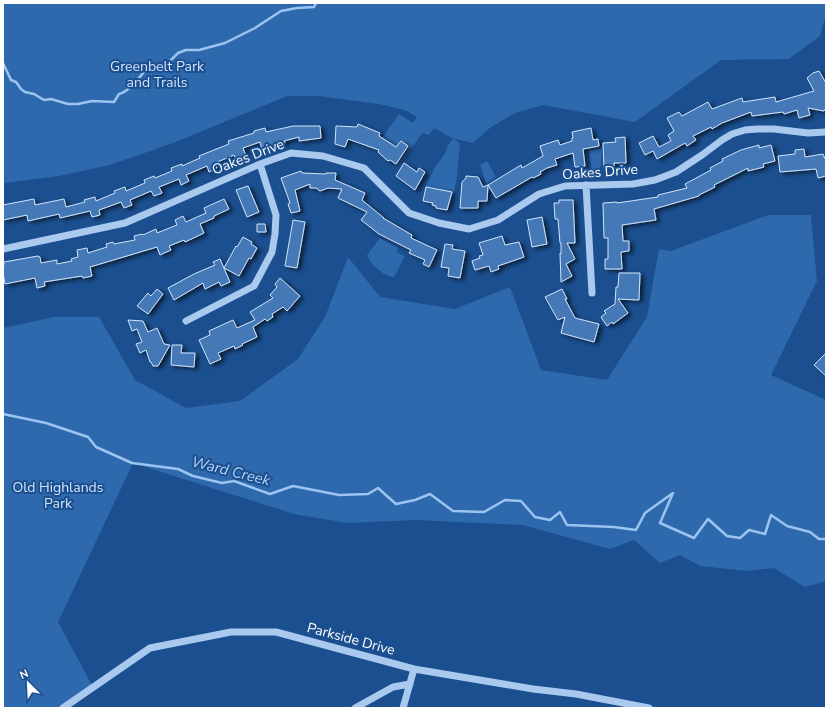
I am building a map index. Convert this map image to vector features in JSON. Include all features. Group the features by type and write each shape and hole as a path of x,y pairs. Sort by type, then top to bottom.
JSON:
{"street":[{"name":"Oakes Drive","path":"3,249 125,223 260,164 291,153 323,156 364,168 409,213 439,224 469,229 498,220 539,194 565,186 633,184 655,180 676,172 722,140 732,134 745,130 774,129 808,133 826,132"},
{"path":"186,321 254,286 272,252 276,215 260,164"},
{"path":"586,185 592,293"},
{"name":"Parkside Drive","path":"63,708 150,648 231,632 276,632 414,669 533,689 576,694 649,708"},
{"path":"403,708 414,669"},
{"path":"355,708 393,686 410,684"}],"green space":[{"name":"Greenbelt Park and Trails","path":"3,3 826,3 826,14 820,36 789,59 721,60 635,122 543,105 515,113 491,127 473,143 452,138 434,128 429,135 422,133 400,166 395,163 408,146 401,141 396,147 382,138 399,114 413,123 417,117 405,110 379,104 319,96 287,96 176,142 110,165 59,176 3,183"},
{"path":"454,139 460,143 454,193 425,187 434,169 446,152 447,147"},
{"path":"602,148 599,172 592,172 589,150"},
{"path":"487,161 496,177 486,183 480,165"},
{"name":"Old Highlands Park","path":"768,215 811,215 817,281 771,375 826,400 826,581 805,587 774,568 747,571 700,566 680,555 660,563 634,540 610,549 523,525 415,520 348,523 294,514 133,463 58,622 93,687 64,708 3,708 3,328 54,317 99,317 135,380 186,408 240,401 298,359 325,317 348,257 380,297 455,309 510,287 541,370 607,380 647,317 659,249 671,251"},
{"path":"380,238 398,248 396,252 405,256 394,277 386,275 378,269 371,263 367,255"}],"building":[{"path":"819,71 826,83 826,108 824,111 808,108 810,115 799,118 797,110 784,114 783,112 752,116 751,112 722,123 712,129 711,127 693,136 696,140 687,146 685,143 657,159 653,151 645,155 639,143 653,136 659,147 671,141 668,135 674,131 667,118 679,112 682,116 708,102 712,109 742,98 743,102 775,97 776,102 814,91 807,78 813,73"},
{"path":"358,124 380,133 379,136 396,147 401,141 408,146 396,164 390,160 388,161 378,152 379,150 348,139 345,147 335,144 336,126 357,127"},
{"path":"293,126 320,126 321,138 299,141 299,137 284,141 285,143 262,149 260,142 243,148 246,156 236,160 234,155 215,163 217,168 209,172 207,166 186,175 189,181 181,185 179,179 159,187 162,193 154,196 151,191 130,200 132,205 124,208 121,202 99,210 100,215 92,217 90,211 60,218 59,214 28,221 27,215 3,220 3,205 34,199 35,205 64,199 66,207 85,202 84,200 95,197 96,201 115,193 114,191 125,187 126,191 145,183 144,180 154,176 155,178 172,171 171,168 182,164 182,166 200,158 199,156 229,144 228,141 254,133 254,131 265,128 266,132"},
{"path":"591,128 593,140 598,139 599,146 583,149 585,166 575,167 573,153 555,159 557,165 547,168 540,172 541,174 533,178 532,177 496,198 488,185 521,165 522,168 543,156 540,146 558,140 560,145 572,141 572,132"},
{"path":"625,137 626,163 614,163 614,167 604,167 603,143 616,142 615,138"},
{"path":"759,145 759,148 771,145 775,161 763,164 764,167 748,171 748,168 714,185 715,187 699,196 654,209 656,220 622,225 623,241 629,241 629,251 621,252 622,269 605,269 605,259 608,259 608,238 604,238 603,203 617,203 658,197 658,195 687,188 685,184 711,170 710,168 723,161 722,159 741,150"},
{"path":"804,149 805,157 823,154 826,159 826,176 818,178 816,169 780,172 778,156 795,154 795,150"},
{"path":"404,163 417,172 419,168 425,172 415,190 396,176"},
{"path":"301,171 302,173 336,173 335,180 365,193 362,200 383,218 412,235 411,238 437,250 429,267 423,264 425,260 409,253 411,250 379,234 361,220 367,212 338,198 342,189 328,188 320,191 316,188 310,188 310,184 295,190 300,211 291,213 288,204 290,203 281,178"},
{"path":"466,176 478,177 483,187 488,185 487,201 478,201 478,208 460,208 462,182"},
{"path":"248,186 259,212 247,217 236,190"},
{"path":"426,187 452,192 447,210 436,208 436,206 432,205 433,203 423,201"},
{"path":"224,199 229,209 200,224 204,233 185,242 184,240 169,246 171,250 160,255 157,247 90,267 92,276 83,278 82,276 44,282 45,286 37,288 35,278 5,284 3,273 4,262 38,256 40,257 41,263 57,260 57,264 72,261 71,259 78,257 77,250 87,248 88,253 107,247 106,244 113,242 114,244 135,240 134,236 143,235 156,229 157,233 177,225 175,220 183,216 186,222 206,213 204,208"},
{"path":"559,200 573,200 575,243 567,243 575,259 566,264 572,276 561,282 561,243 558,219 555,219 554,203 559,203"},
{"path":"542,217 547,244 532,247 527,220"},
{"path":"293,220 305,222 297,268 285,266"},
{"path":"257,224 265,224 266,232 257,232"},
{"path":"502,236 505,245 519,242 524,257 498,266 499,269 491,272 489,266 475,270 472,261 483,255 479,243"},
{"path":"243,237 252,242 251,244 257,248 251,259 249,258 239,276 224,268 236,246 237,247"},
{"path":"445,244 453,245 452,249 465,251 460,278 448,276 449,268 441,267"},
{"path":"220,259 230,282 221,286 219,282 205,289 203,283 174,300 168,288 215,265 213,262"},
{"path":"619,273 640,273 639,300 618,299 628,313 613,324 612,322 607,326 601,317 606,313 604,311 615,304"},
{"path":"280,278 300,296 287,311 283,307 272,314 273,317 267,321 265,319 253,327 257,337 235,349 234,346 218,353 221,359 210,364 199,340 210,335 209,331 233,320 237,328 255,320 250,312 273,298 270,295 277,287 275,284"},
{"path":"157,289 163,294 148,314 137,306 148,293 151,296"},
{"path":"562,289 567,299 565,299 575,318 599,324 594,342 561,333 565,317 558,320 545,297"},
{"path":"128,320 143,321 148,332 157,328 164,344 170,345 158,366 153,366 150,362 146,350 140,353 136,344 142,342 137,329 132,331"},
{"path":"172,345 182,345 181,353 195,353 194,367 171,365"},
{"path":"826,353 826,376 814,365"}],"waterway":[{"path":"3,63 11,80 16,82 25,92 34,94 44,100 51,99 68,104 78,104 92,101 114,102 119,94 123,93 135,83 148,66 158,67 167,64 178,53 186,50 199,50 225,43 255,28 281,11 314,7 316,3"},
{"name":"Ward Creek","path":"3,414 46,423 88,437 96,447 132,463 178,469 193,476 222,483 234,481 270,494 293,486 339,495 368,494 378,488 396,504 415,500 430,494 453,511 484,512 505,500 521,501 535,517 550,520 560,512 567,525 614,527 636,530 645,513 673,493 660,523 694,538 708,519 727,536 740,538 749,530 765,534 771,515 787,526 810,532 819,539 826,539"}]}
